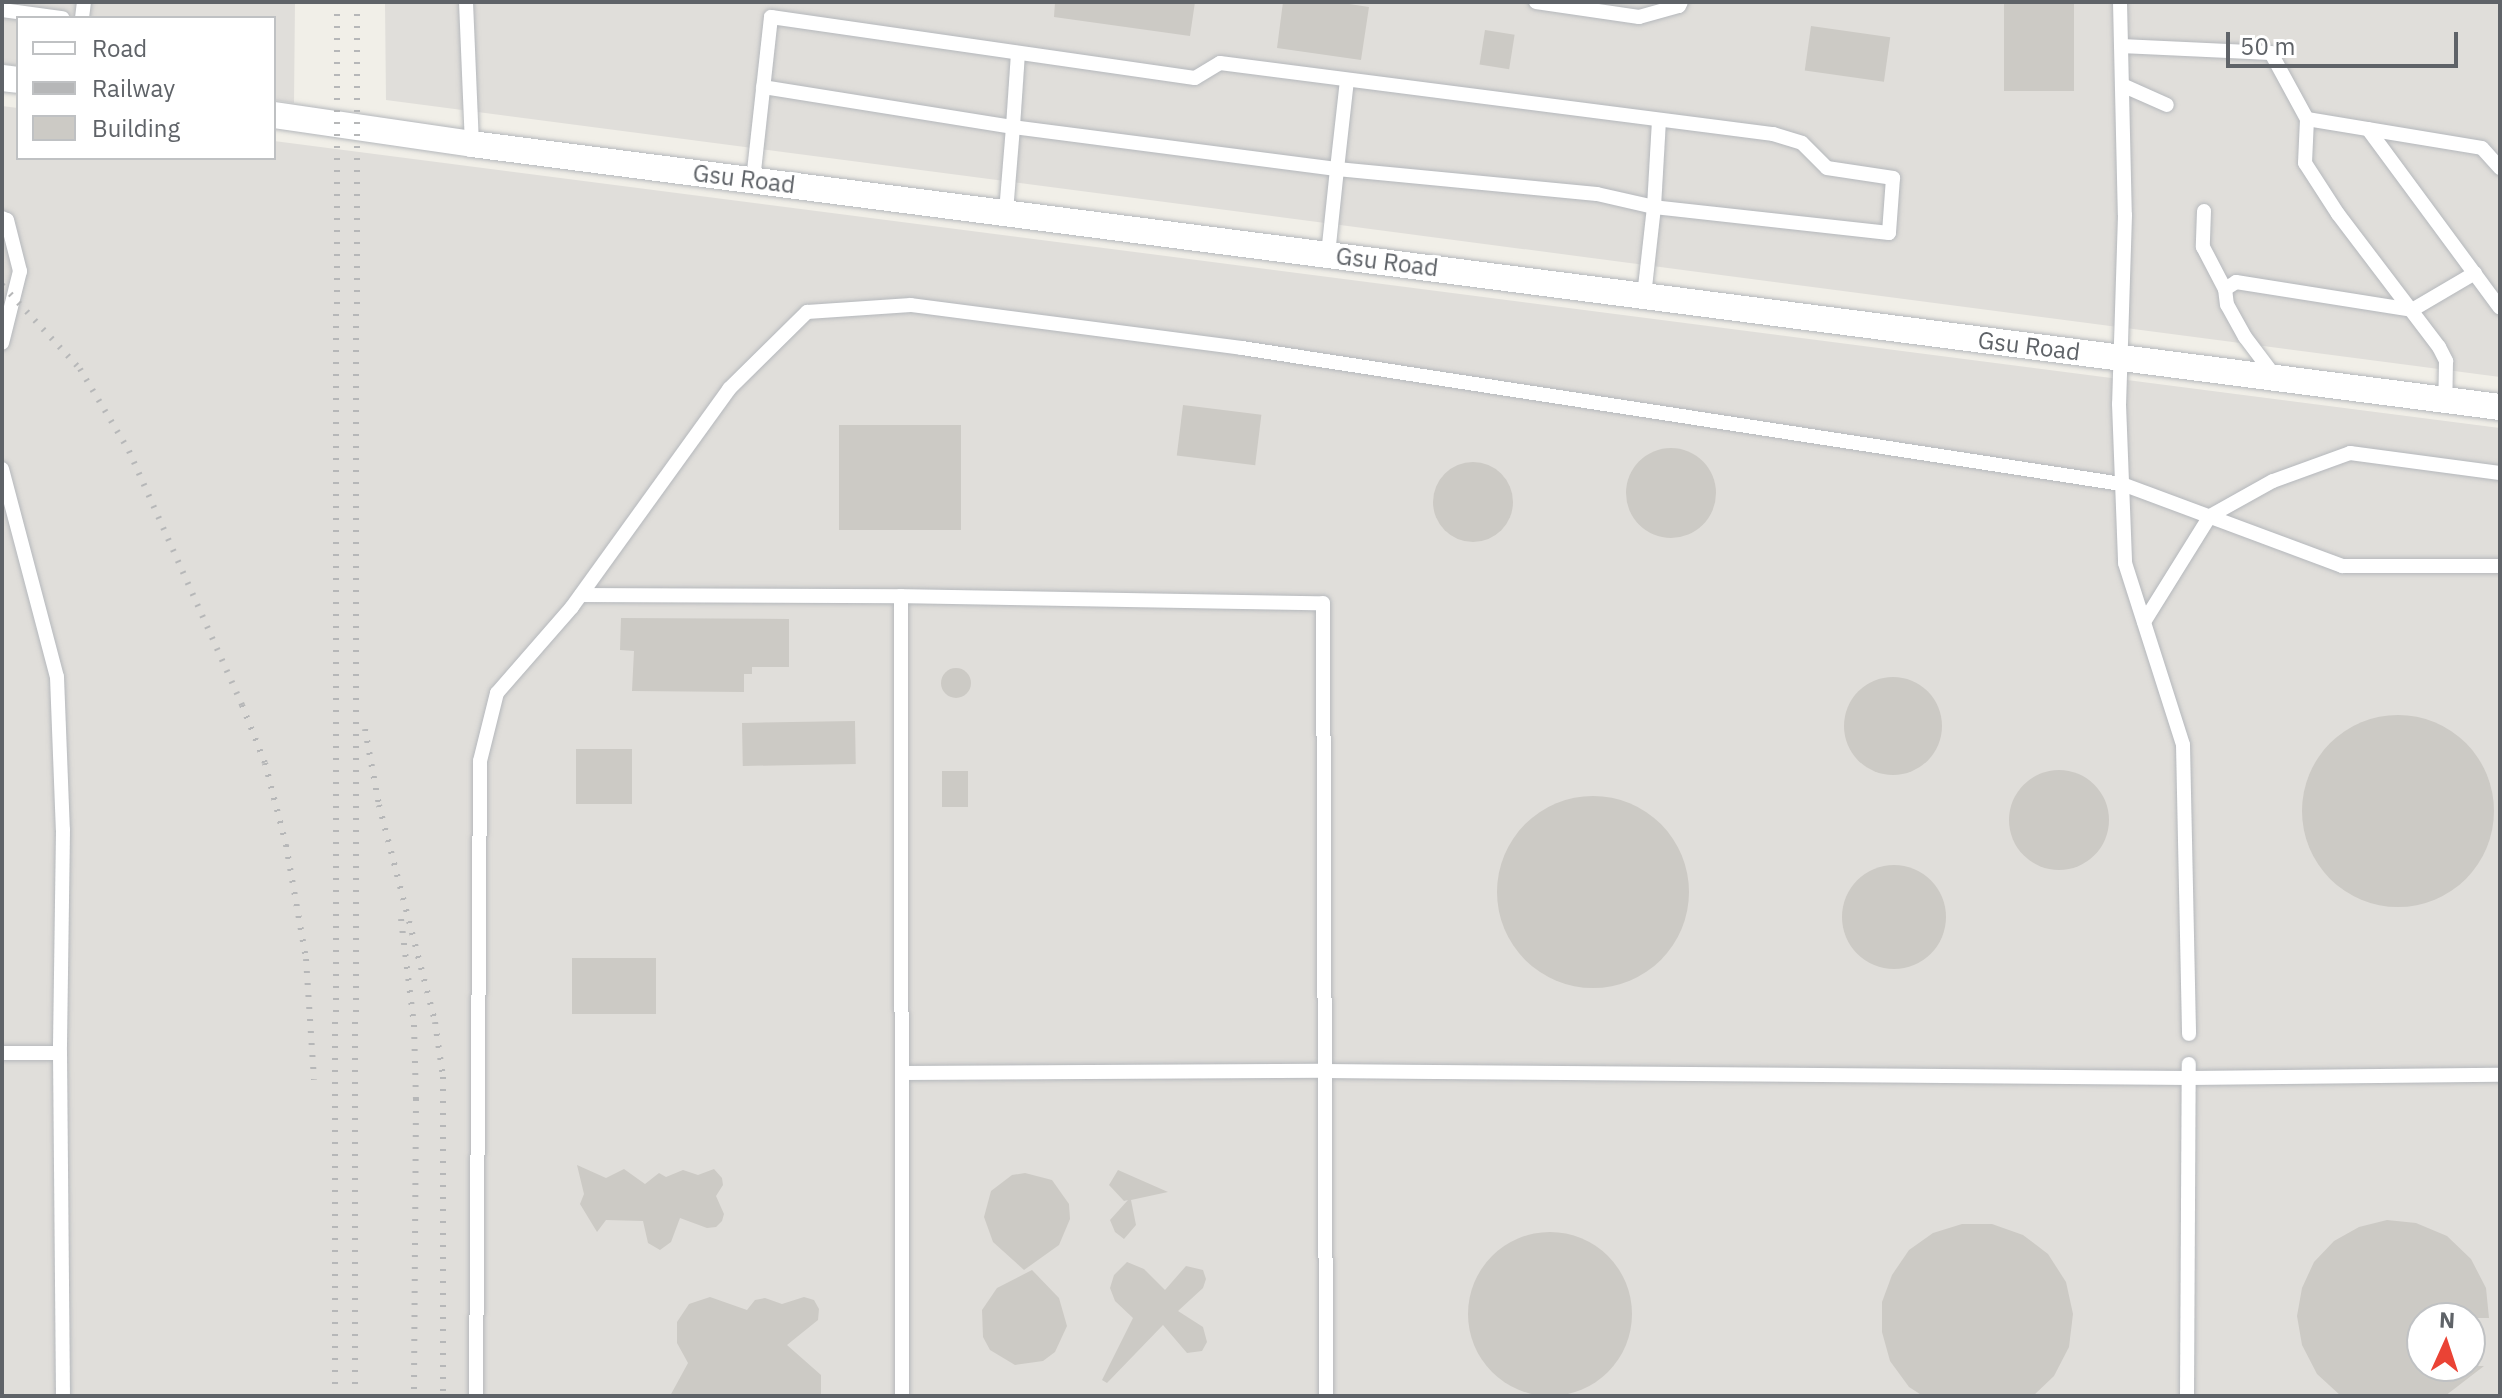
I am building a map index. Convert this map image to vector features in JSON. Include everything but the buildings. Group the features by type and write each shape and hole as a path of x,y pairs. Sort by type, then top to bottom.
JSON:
{"street":[{"name":"Gsu Road","path":"276,115 472,144 2500,407"}],"lane":[{"path":"466,2 472,144"},
{"path":"1536,2 1639,17 1679,6 1681,2"},
{"path":"2120,2 2125,215 2120,358 2125,563 2183,745 2189,1034"},
{"path":"2,10 47,16"},
{"path":"753,180 763,87 771,17 1195,78 1220,63 1773,134 1802,143 1827,168 1893,178 1889,233 1654,207 1597,194 1337,169 1013,127 763,87"},
{"path":"2121,46 2271,53 2307,119 2305,163 2338,214 2412,310 2446,361 2445,400"},
{"path":"1006,213 1018,53"},
{"path":"1328,254 1347,80"},
{"path":"2122,85 2167,105"},
{"path":"2307,119 2482,148 2500,168"},
{"path":"1644,296 1654,207 1659,120"},
{"path":"2368,129 2500,308"},
{"path":"2204,211 2203,247 2225,289 2227,305 2245,337 2276,378"},
{"path":"2,218 7,220 20,271 2,343"},
{"path":"2225,289 2236,282 2412,310 2475,273"},
{"path":"476,1396 480,761 497,693 581,595 729,389 807,312 911,305 1242,348 2122,484 2342,566 2500,566"},
{"path":"2144,622 2210,516 2273,481 2350,453 2500,473"},
{"path":"2,469 57,677 63,830 60,1053 63,1396"},
{"path":"581,595 901,596 1323,603 1326,1396"},
{"path":"901,596 902,1396"},
{"path":"2,1053 60,1053"},
{"path":"902,1073 2189,1071 2500,1075"},
{"path":"2187,1396 2189,1071"}],"shaded area":[{"path":"2,2 295,2 294,103 276,100 276,16 16,16 16,66 2,64"},
{"path":"385,2 2500,2 2500,377 386,100"},
{"path":"2,106 16,108 16,160 276,160 276,141 2500,428 2500,1396 2,1396"}],"railway":[{"path":"335,1396 337,2"},
{"path":"355,1396 357,2"},
{"path":"2,285 80,369 129,451 265,763 286,845 306,959 314,1080"},
{"path":"365,729 379,805 435,1022 443,1077 443,1396"},
{"path":"401,919 414,1025 414,1396"}]}
